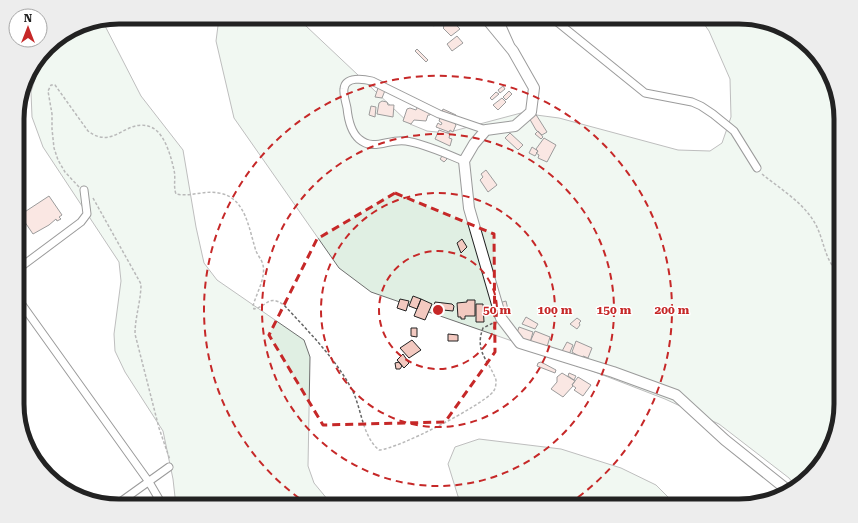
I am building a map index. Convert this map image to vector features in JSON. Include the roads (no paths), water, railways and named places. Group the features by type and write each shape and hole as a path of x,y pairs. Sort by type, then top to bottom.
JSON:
{"street":[{"path":"491,24 513,51"},
{"path":"464,161 406,141 392,141 375,146 367,145 358,138 353,131 348,114 344,89 346,84 353,80 362,78 372,81 439,114 486,130 515,126 531,112 534,88 513,51 501,24"},
{"path":"560,24 645,93 692,102 714,114 734,131 757,168"},
{"path":"486,130 474,144 464,161 469,208 501,318 520,343 613,372 676,395 725,440 784,487"},
{"path":"24,265 81,222 87,214 84,190"},
{"path":"24,307 150,482 160,499"},
{"path":"125,499 169,467"}]}
